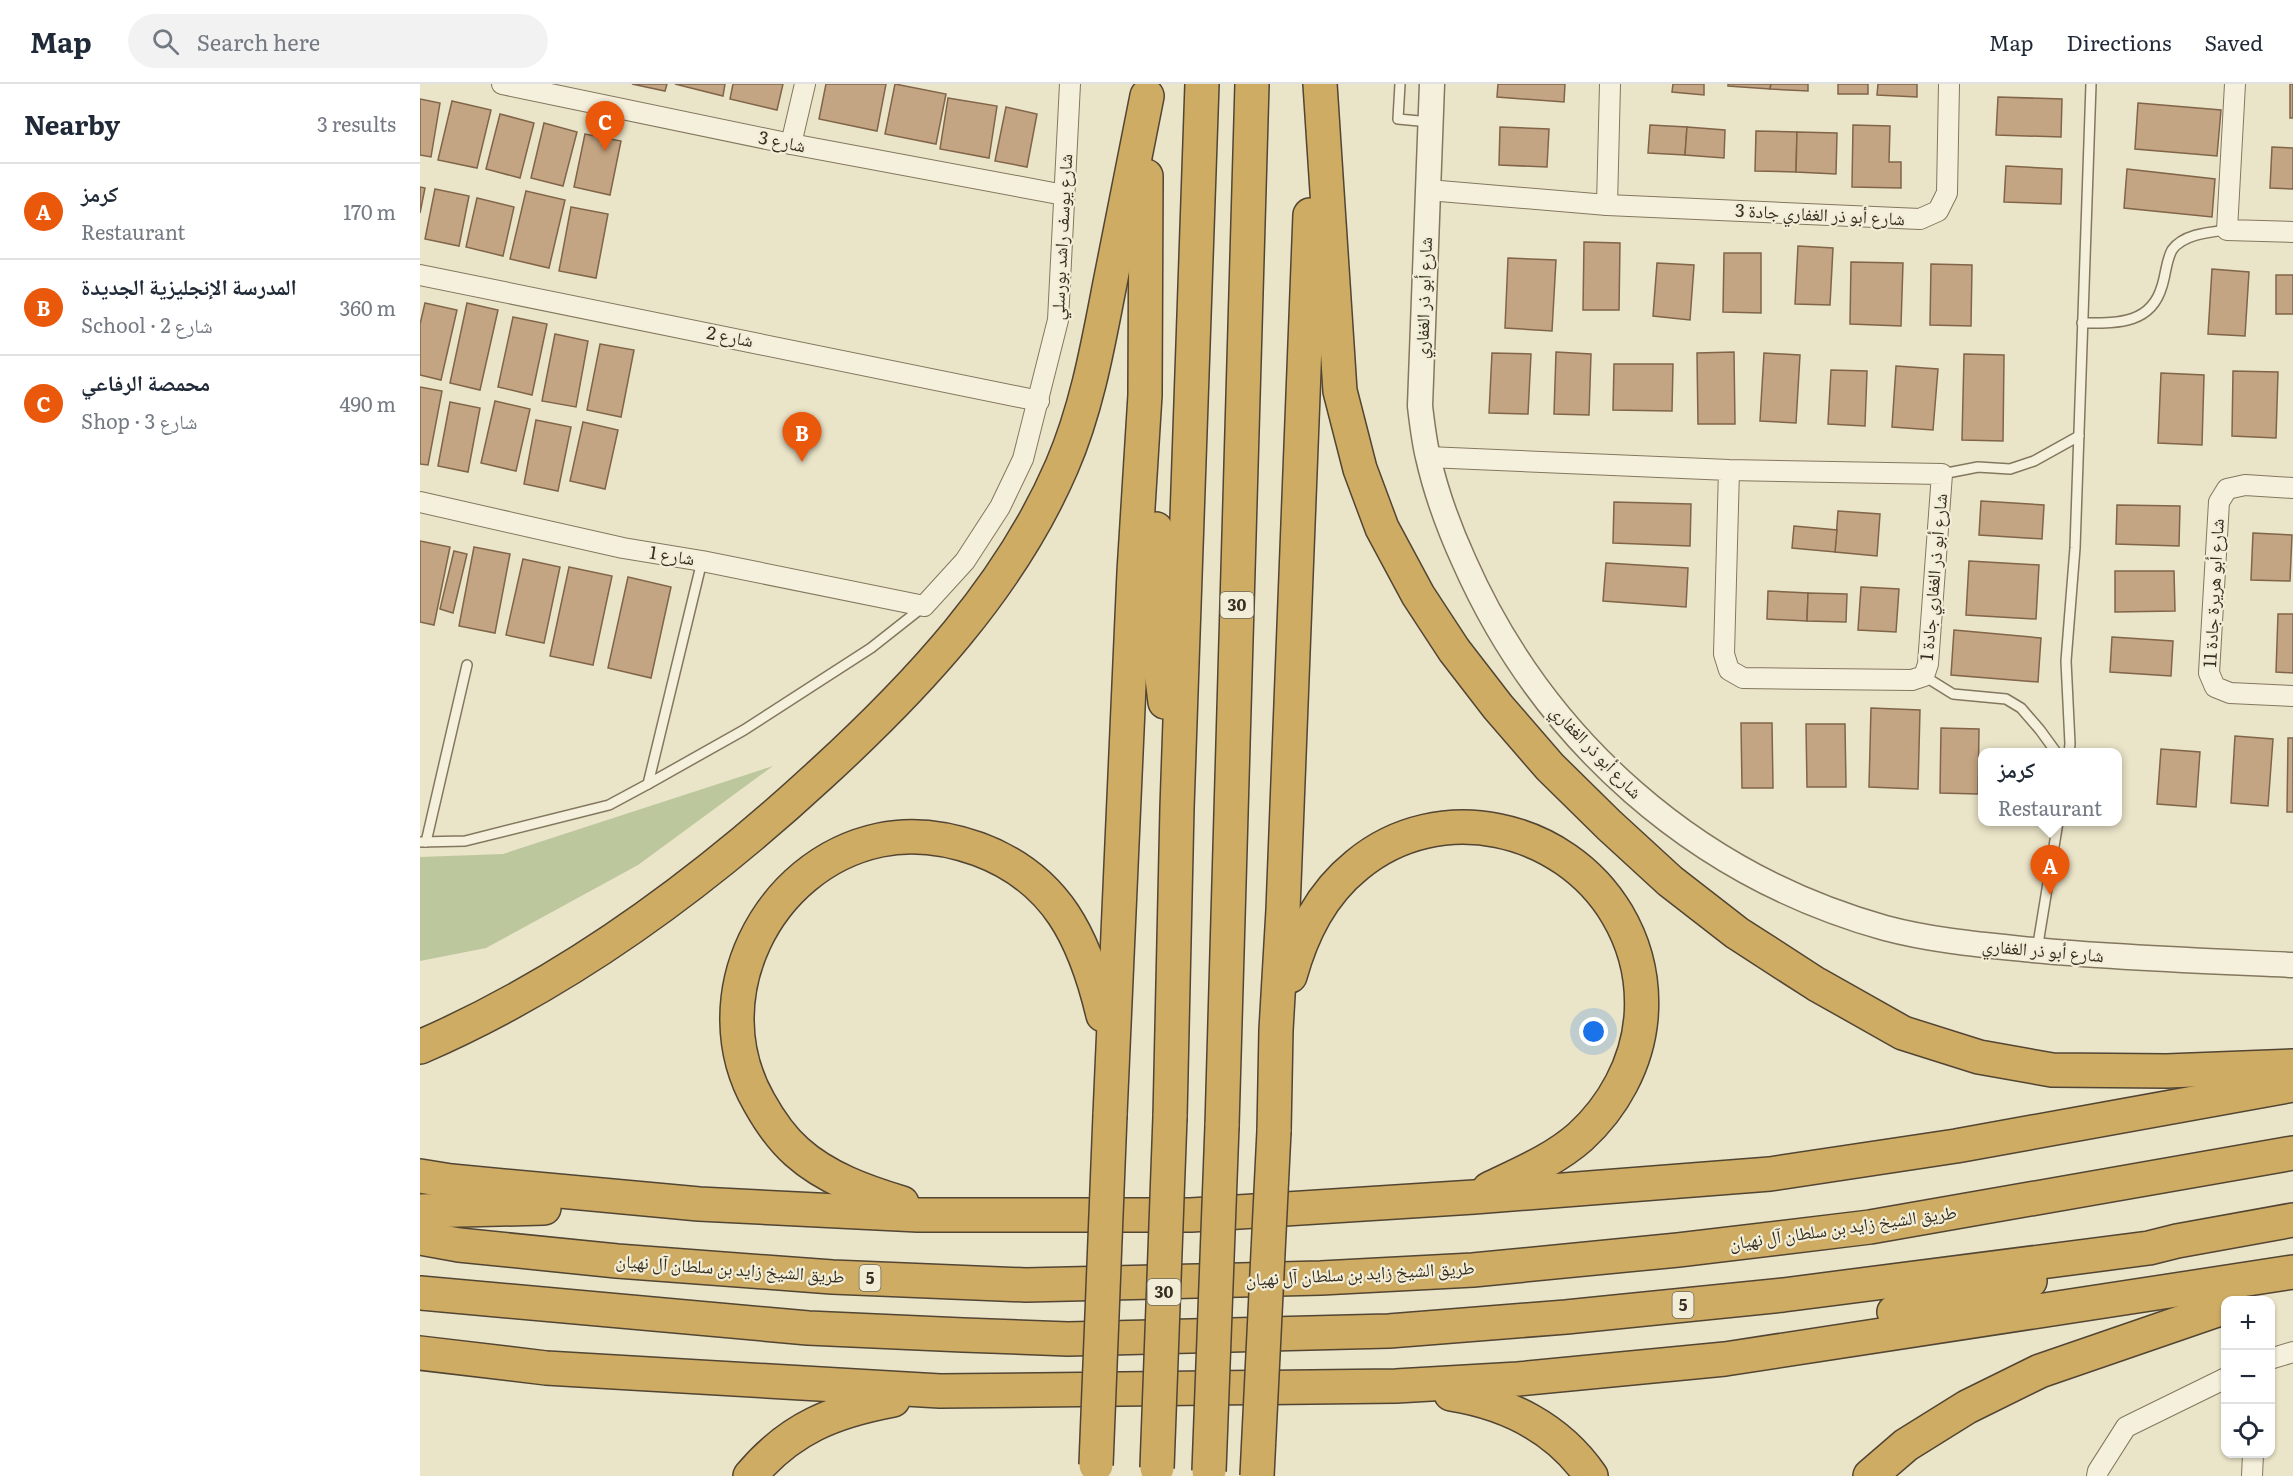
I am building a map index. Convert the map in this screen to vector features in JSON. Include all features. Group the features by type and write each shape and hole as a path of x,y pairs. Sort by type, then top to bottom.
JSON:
{"highway":[{"name":"30","path":"1157,1472 1202,84"},
{"name":"30","path":"1209,1474 1222,1126 1251,84"},
{"path":"1257,1476 1274,1131 1276,1030 1315,84"},
{"path":"1320,84 1340,391 1360,469 1382,528 1418,595 1454,650 1498,707 1550,767 1670,881 1737,933 1816,984 1903,1033 1979,1057 2052,1070 2167,1071 2293,1066"},
{"path":"1096,1470 1112,1053 1145,395 1147,90"},
{"path":"420,1047 502,1009 600,949 685,890 740,846 850,747 936,657 979,605 1021,545 1045,502 1063,463 1081,414 1099,339 1147,90"},
{"path":"1145,395 1155,471 1159,654 1178,808"},
{"path":"1276,1030 1296,956 1311,919 1345,875 1383,848 1432,830 1478,827 1507,832 1535,841 1565,857 1580,869 1612,905 1628,936 1635,957 1642,1000 1634,1050 1625,1075 1610,1104 1578,1138 1541,1163 1474,1197"},
{"path":"947,1215 866,1192 822,1170 797,1152 783,1138 754,1095 739,1047 737,1016 739,985 746,959 759,931 777,903 791,888 834,857 880,840 918,837 953,841 1001,860 1015,868 1043,891 1063,913 1074,930 1083,946 1095,979 1112,1053"},
{"path":"420,1176 451,1181 699,1204 947,1215 1191,1215 1474,1197 1770,1174 1956,1146 2293,1085"},
{"name":"طريق الشيخ زايد بن سلطان آل نهيان","path":"420,1238 459,1245 616,1261 832,1277 1026,1284 1321,1278 1473,1270 1678,1250 1870,1227 2293,1153"},
{"path":"420,1211 699,1204"},
{"name":"5","path":"420,1293 808,1328 963,1335 1068,1339 1389,1331 1578,1316 1783,1294 2149,1248 2293,1220"},
{"path":"1791,1349 1867,1317 1968,1298 2149,1248"},
{"path":"420,1353 546,1368 940,1391 1396,1386 1518,1379 1725,1359 2293,1272"},
{"path":"2256,1296 2293,1284"},
{"path":"1870,1476 1906,1445 1968,1407 2040,1371 2221,1309"},
{"path":"1396,1386 1480,1400 1509,1409 1539,1425 1552,1435 1574,1454 1591,1476"},
{"path":"750,1476 789,1438 834,1414 858,1406 940,1391"}],"street":[{"name":"شارع 3","path":"502,84 791,144 1064,195"},
{"path":"791,144 805,84"},
{"name":"شارع يوسف راشد بورسلي","path":"924,606 964,561 1000,507 1023,459 1058,320 1070,84"},
{"name":"شارع أبو ذر الغفاري","path":"1432,84 1420,406 1428,457 1450,530 1481,600 1520,666 1566,727 1620,782 1662,816 1744,871 1813,904 1886,928 1960,944 2100,957 2293,965"},
{"path":"1607,205 1610,84"},
{"name":"شارع أبو ذر الغفاري جادة 3","path":"1428,190 1607,205 1920,219 1938,211 1947,192 1948,84"},
{"path":"2235,84 2227,230 2293,232"},
{"name":"شارع 2","path":"420,275 1039,400"},
{"name":"شارع أبو ذر الغفاري جادة 1","path":"1428,457 1729,470 1942,474 1928,664 1924,676 1912,680 1743,678 1729,670 1724,654 1729,470"},
{"name":"شارع أبو هريرة جادة 11","path":"2293,488 2245,485 2227,489 2219,502 2209,673 2215,687 2230,693 2293,696"},
{"name":"شارع 1","path":"420,502 623,548 702,561 924,606"},
{"path":"2275,1358 2293,1352"},
{"path":"2097,1476 2126,1427 2221,1380"},
{"path":"2252,1476 2253,1458"}],"lane":[{"path":"1400,84 1398,119 1431,122"},
{"path":"2070,748 2066,661 2075,548 2091,84"},
{"path":"2082,323 2118,324 2136,318 2158,300 2173,249 2198,233 2227,230"},
{"path":"1942,474 1978,467 2010,469 2034,461 2079,436"},
{"path":"648,784 702,561"},
{"path":"467,665 423,842 465,841 609,805 744,730 871,648 924,606"},
{"path":"1924,676 1953,694 2006,699 2021,708 2053,748"},
{"path":"2037,950 2057,826"}],"green space":[{"path":"773,766 638,865 486,948 420,961 420,857 503,854"}],"building":[{"path":"632,84 667,84 665,91"},
{"path":"675,84 725,84 723,96"},
{"path":"733,84 783,84 777,110 730,99"},
{"path":"826,84 886,84 877,131 819,119"},
{"path":"895,84 946,94 936,144 885,134"},
{"path":"1498,84 1565,84 1564,102 1497,97"},
{"path":"1673,84 1704,84 1704,95 1672,92"},
{"path":"1728,84 1771,84 1770,89 1728,86"},
{"path":"1771,84 1808,84 1808,91 1770,89"},
{"path":"1838,84 1868,84 1868,94 1838,94"},
{"path":"1878,84 1917,84 1917,97 1877,95"},
{"path":"2290,84 2293,84 2293,118 2290,118"},
{"path":"1998,97 2062,99 2061,137 1996,135"},
{"path":"948,98 997,106 989,158 940,149"},
{"path":"420,99 440,103 431,157 420,155"},
{"path":"452,101 491,110 477,168 438,160"},
{"path":"2138,103 2221,110 2217,156 2135,149"},
{"path":"1006,107 1037,114 1027,167 995,161"},
{"path":"500,114 534,123 520,178 486,169"},
{"path":"544,123 577,132 563,186 531,178"},
{"path":"1650,125 1687,127 1685,155 1648,153"},
{"path":"1853,125 1890,126 1889,162 1901,162 1901,188 1852,187"},
{"path":"1500,127 1549,129 1547,167 1499,165"},
{"path":"1687,127 1725,130 1724,158 1685,155"},
{"path":"1756,131 1797,132 1796,172 1755,171"},
{"path":"1797,132 1837,133 1836,174 1796,172"},
{"path":"585,134 621,141 610,195 574,187"},
{"path":"2272,147 2293,148 2293,189 2270,188"},
{"path":"2006,166 2062,169 2061,204 2004,202"},
{"path":"2127,169 2215,179 2212,217 2124,208"},
{"path":"420,187 425,188 420,213"},
{"path":"435,189 469,196 459,246 425,239"},
{"path":"526,191 565,200 549,268 510,259"},
{"path":"477,198 514,207 503,256 466,247"},
{"path":"571,207 608,214 596,278 559,271"},
{"path":"1584,242 1620,243 1619,310 1583,310"},
{"path":"1798,246 1833,248 1830,305 1795,304"},
{"path":"1724,253 1761,253 1761,313 1723,312"},
{"path":"1508,258 1556,260 1552,331 1505,328"},
{"path":"1851,262 1903,263 1901,326 1850,324"},
{"path":"1657,263 1694,265 1690,320 1653,316"},
{"path":"1931,264 1972,265 1971,326 1930,325"},
{"path":"2212,269 2249,272 2245,336 2208,334"},
{"path":"2276,275 2293,275 2293,314 2276,314"},
{"path":"425,303 457,310 441,380 420,375 420,324"},
{"path":"467,303 498,310 480,390 450,383"},
{"path":"513,317 547,324 532,395 498,387"},
{"path":"555,334 588,341 576,407 542,401"},
{"path":"600,344 634,350 621,417 587,410"},
{"path":"1556,352 1591,354 1589,415 1554,414"},
{"path":"1734,352 1735,424 1698,424 1697,353"},
{"path":"1492,353 1531,354 1528,414 1489,413"},
{"path":"1764,353 1800,355 1796,423 1760,421"},
{"path":"1964,354 2004,355 2003,441 1962,440"},
{"path":"1614,364 1673,364 1672,411 1613,410"},
{"path":"1896,366 1938,369 1933,430 1892,427"},
{"path":"1831,370 1867,371 1865,426 1828,424"},
{"path":"2233,371 2278,372 2276,438 2232,436"},
{"path":"2161,373 2204,375 2202,445 2158,443"},
{"path":"420,387 442,391 428,465 420,464"},
{"path":"495,401 530,409 516,471 481,463"},
{"path":"450,402 480,408 468,472 438,466"},
{"path":"536,420 571,427 558,491 524,484"},
{"path":"583,422 618,430 605,489 570,481"},
{"path":"1981,501 2044,505 2042,539 1979,535"},
{"path":"1614,502 1691,504 1690,546 1613,543"},
{"path":"2117,505 2180,506 2179,546 2116,544"},
{"path":"1838,511 1880,514 1877,556 1835,552"},
{"path":"1794,526 1837,530 1835,552 1792,548"},
{"path":"2253,533 2292,535 2290,581 2251,580"},
{"path":"420,541 450,547 434,625 420,622"},
{"path":"474,547 510,554 495,633 459,626"},
{"path":"454,551 467,554 453,613 440,609"},
{"path":"523,559 560,567 544,643 506,635"},
{"path":"1969,561 2039,565 2036,619 1966,615"},
{"path":"1606,563 1688,568 1686,607 1603,601"},
{"path":"569,567 612,576 593,665 550,656"},
{"path":"2115,571 2174,571 2175,611 2115,612"},
{"path":"628,577 671,587 651,678 608,668"},
{"path":"1861,587 1899,589 1896,632 1858,630"},
{"path":"1768,591 1808,593 1807,621 1767,619"},
{"path":"1808,593 1847,594 1846,622 1807,621"},
{"path":"2278,614 2293,614 2293,673 2276,672"},
{"path":"1954,630 2041,638 2038,682 1951,675"},
{"path":"2112,637 2173,641 2171,676 2110,672"},
{"path":"1871,708 1920,710 1918,789 1869,787"},
{"path":"1741,723 1772,723 1773,788 1742,788"},
{"path":"1806,724 1845,724 1846,787 1807,787"},
{"path":"1941,728 1979,729 1978,794 1940,793"},
{"path":"2235,736 2273,739 2268,806 2231,803"},
{"path":"2288,738 2293,738 2293,812 2287,812"},
{"path":"2161,749 2200,752 2196,807 2157,804"}],"place":[{"name":"محمصة الرفاعي","path":"605,151"},
{"name":"المدرسة الإنجليزية الجديدة","path":"802,462"},
{"name":"كرمز","path":"2050,895"}]}
